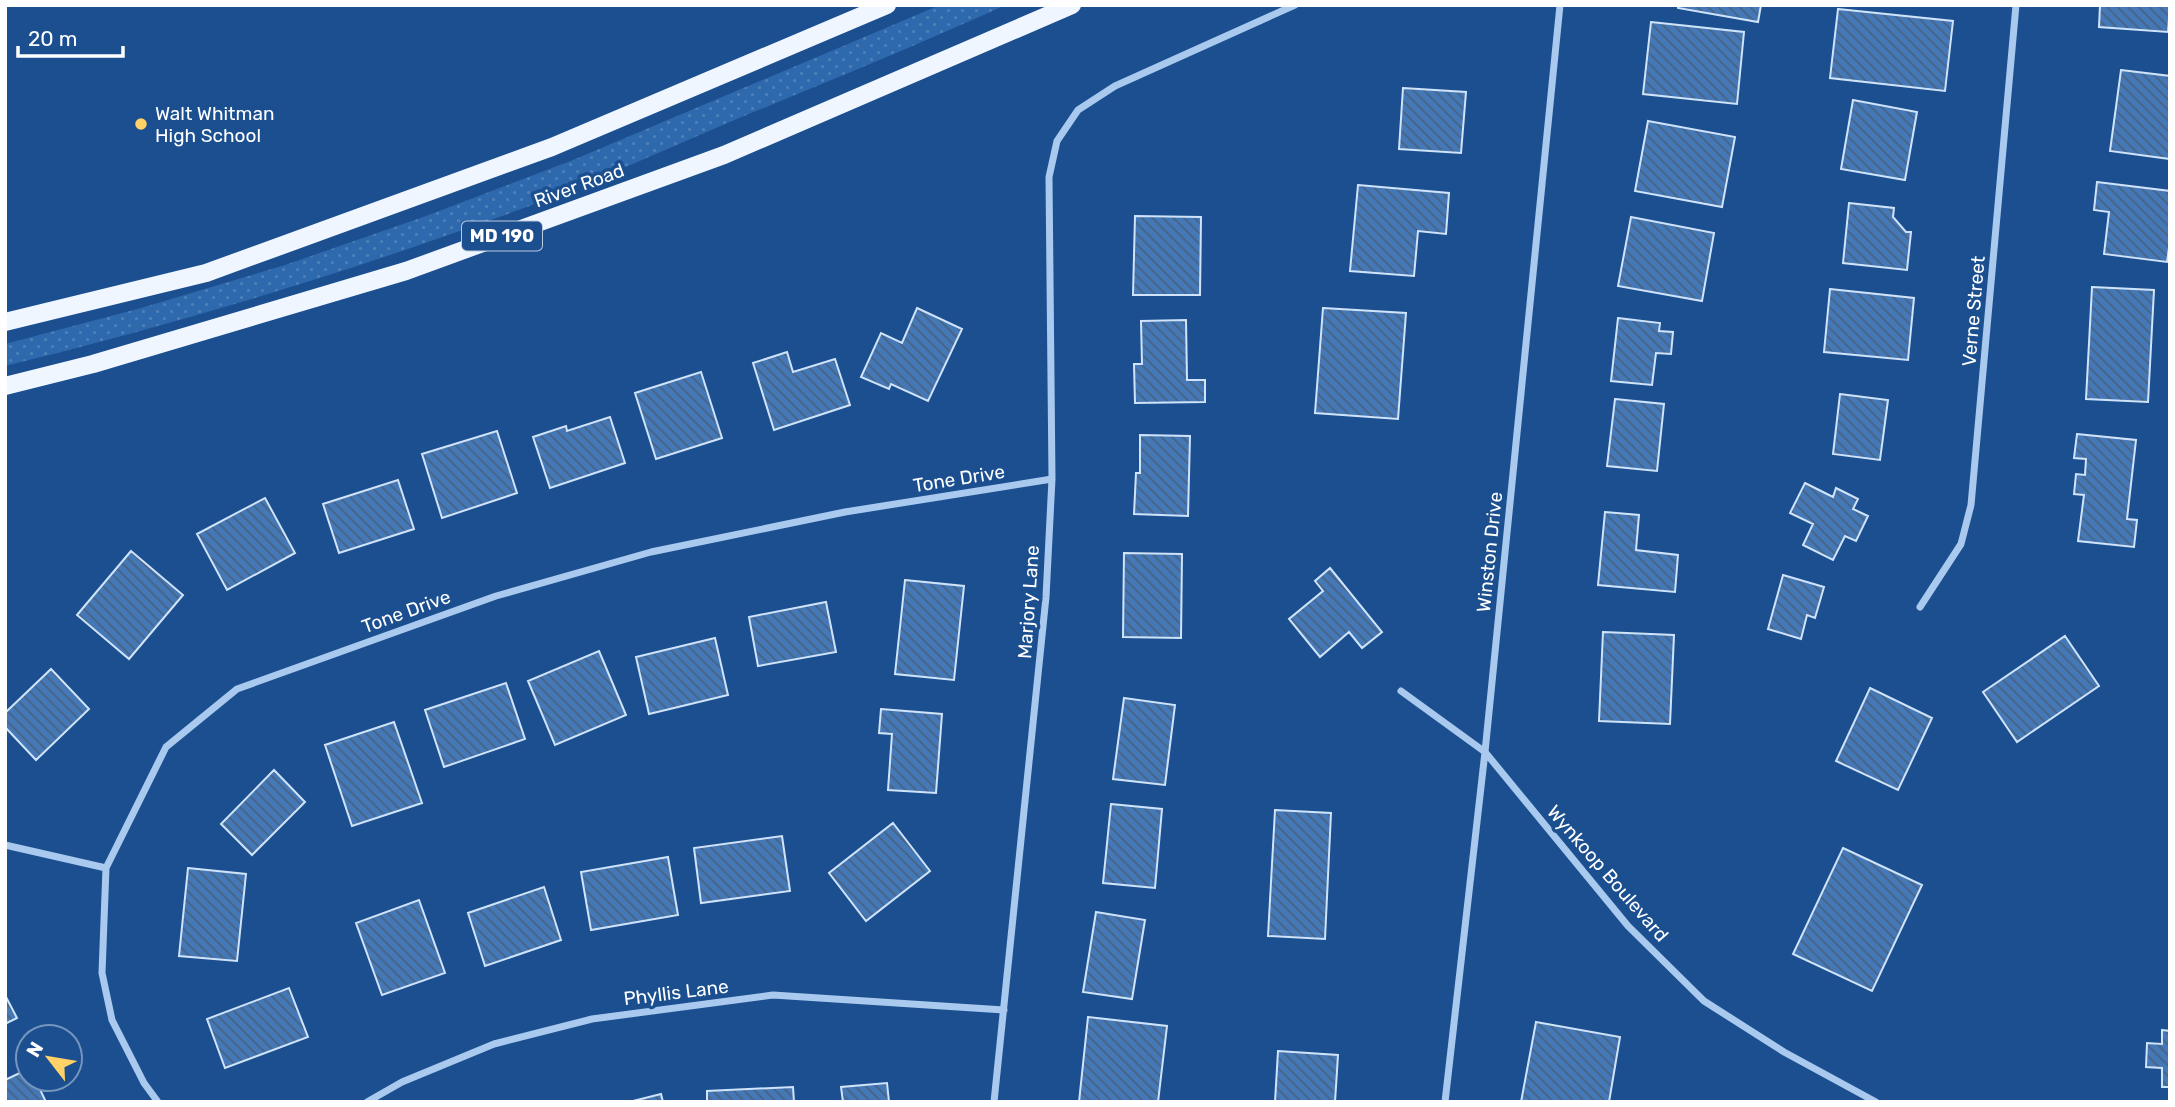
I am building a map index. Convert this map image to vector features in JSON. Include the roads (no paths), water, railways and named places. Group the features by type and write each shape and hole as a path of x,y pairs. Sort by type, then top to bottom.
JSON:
{"main road":[{"path":"5,322 206,273 552,147 887,5"},
{"name":"River Road","path":"5,386 93,364 406,271 724,155 1072,5"}],"street":[{"name":"Marjory Lane","path":"994,1102 1046,597 1052,480 1049,177 1058,141 1079,110 1115,86 1295,5"},
{"name":"Winston Drive","path":"1445,1102 1485,752 1560,5"},
{"name":"Verne Street","path":"1920,607 1961,544 1971,505 2016,5"},
{"name":"Tone Drive","path":"158,1102 144,1083 112,1020 102,973 106,868 166,747 237,689 496,596 651,552 845,512 1052,480"},
{"name":"Wynkoop Boulevard","path":"1401,691 1485,752 1628,926 1704,1000 1784,1052 1876,1102"},
{"path":"5,845 106,868"},
{"name":"Phyllis Lane","path":"367,1102 402,1082 494,1044 592,1019 773,995 1004,1010"}],"place":[{"name":"Walt Whitman High School","path":"141,124"}]}
